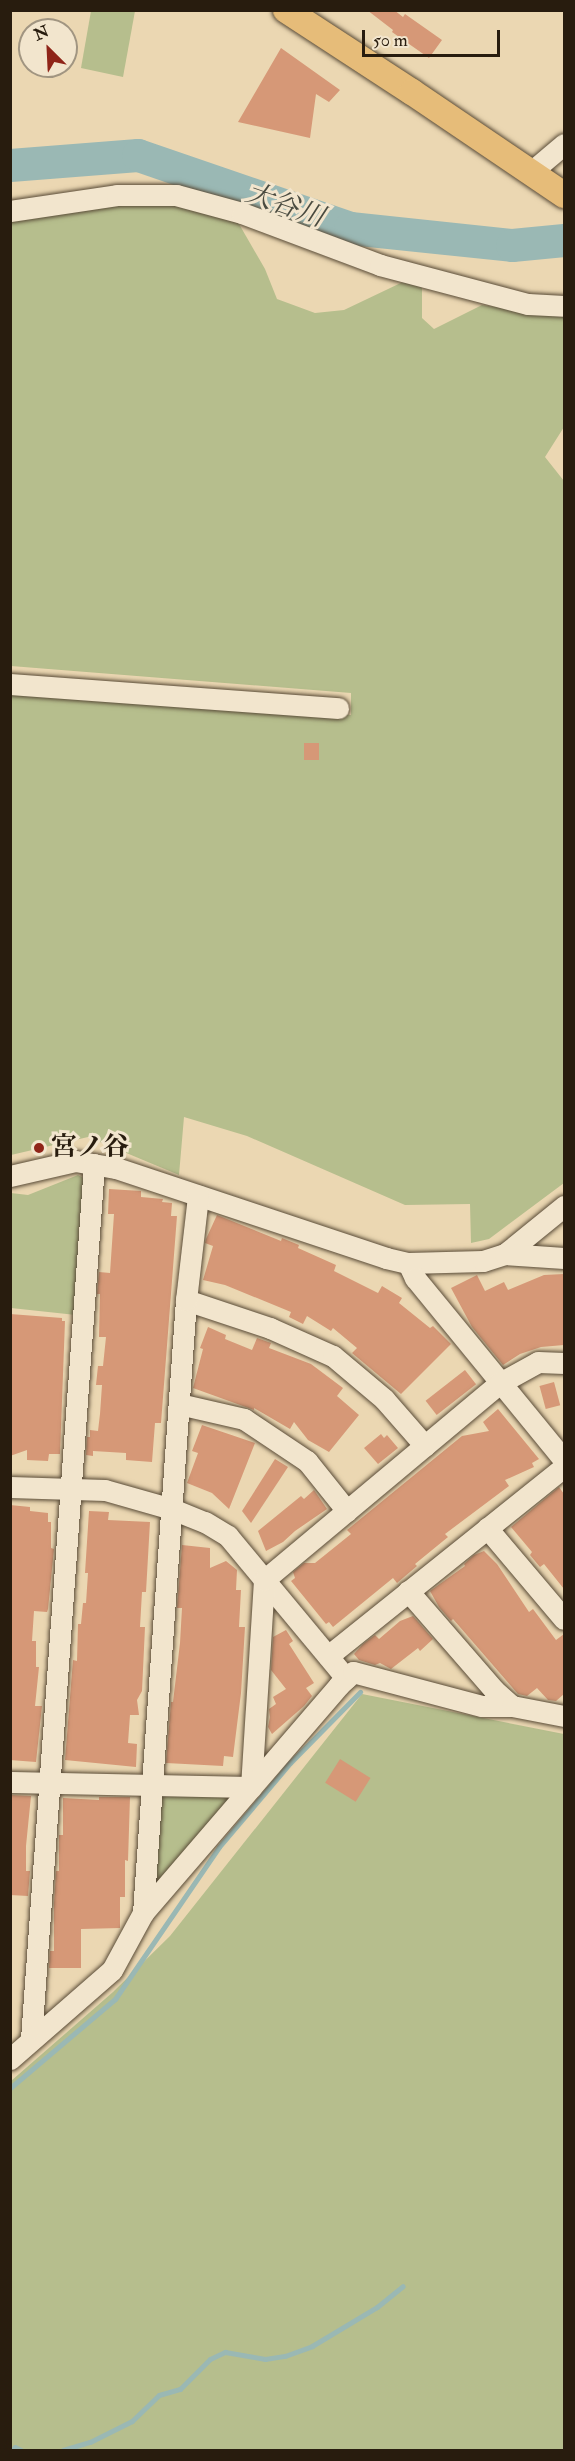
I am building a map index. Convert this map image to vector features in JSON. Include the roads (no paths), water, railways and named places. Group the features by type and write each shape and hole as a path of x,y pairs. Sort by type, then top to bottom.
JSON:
{"main road":[{"path":"286,10 564,195"}],"street":[{"path":"531,172 564,144"},
{"path":"10,211 117,195 176,195 242,213 380,265 528,304 564,306"},
{"path":"10,684 338,708"},
{"path":"10,1176 75,1161 116,1168 408,1263 483,1261 505,1254 564,1206"},
{"path":"31,2039 94,1164"},
{"path":"144,1913 186,1300 198,1196"},
{"path":"505,1254 564,1258"},
{"path":"408,1263 414,1278 564,1460"},
{"path":"186,1300 270,1328 333,1356 384,1399 425,1446"},
{"path":"251,1787 264,1580 500,1383 538,1362 564,1362"},
{"path":"179,1404 244,1419 307,1461 347,1511"},
{"path":"328,1656 564,1467"},
{"path":"10,1487 105,1490 172,1509 205,1522 228,1536 346,1678"},
{"path":"487,1528 564,1618"},
{"path":"408,1591 494,1690 512,1706"},
{"path":"10,2059 112,1970 144,1913 353,1672 482,1706 512,1706 564,1716"},
{"path":"10,1782 251,1787"}],"waterway":[{"name":"大谷川","path":"10,165 138,155 350,228 512,245 564,240"},
{"path":"10,2088 115,1999 219,1847 290,1763 360,1692"},
{"path":"63,2450 90,2442 132,2421 159,2395 180,2389 210,2359 225,2352 265,2359 285,2356 312,2346 377,2307 403,2286"},
{"path":"12,2450 15,2447 21,2450"}],"place":[{"name":"宮ノ谷","path":"39,1148"}]}
